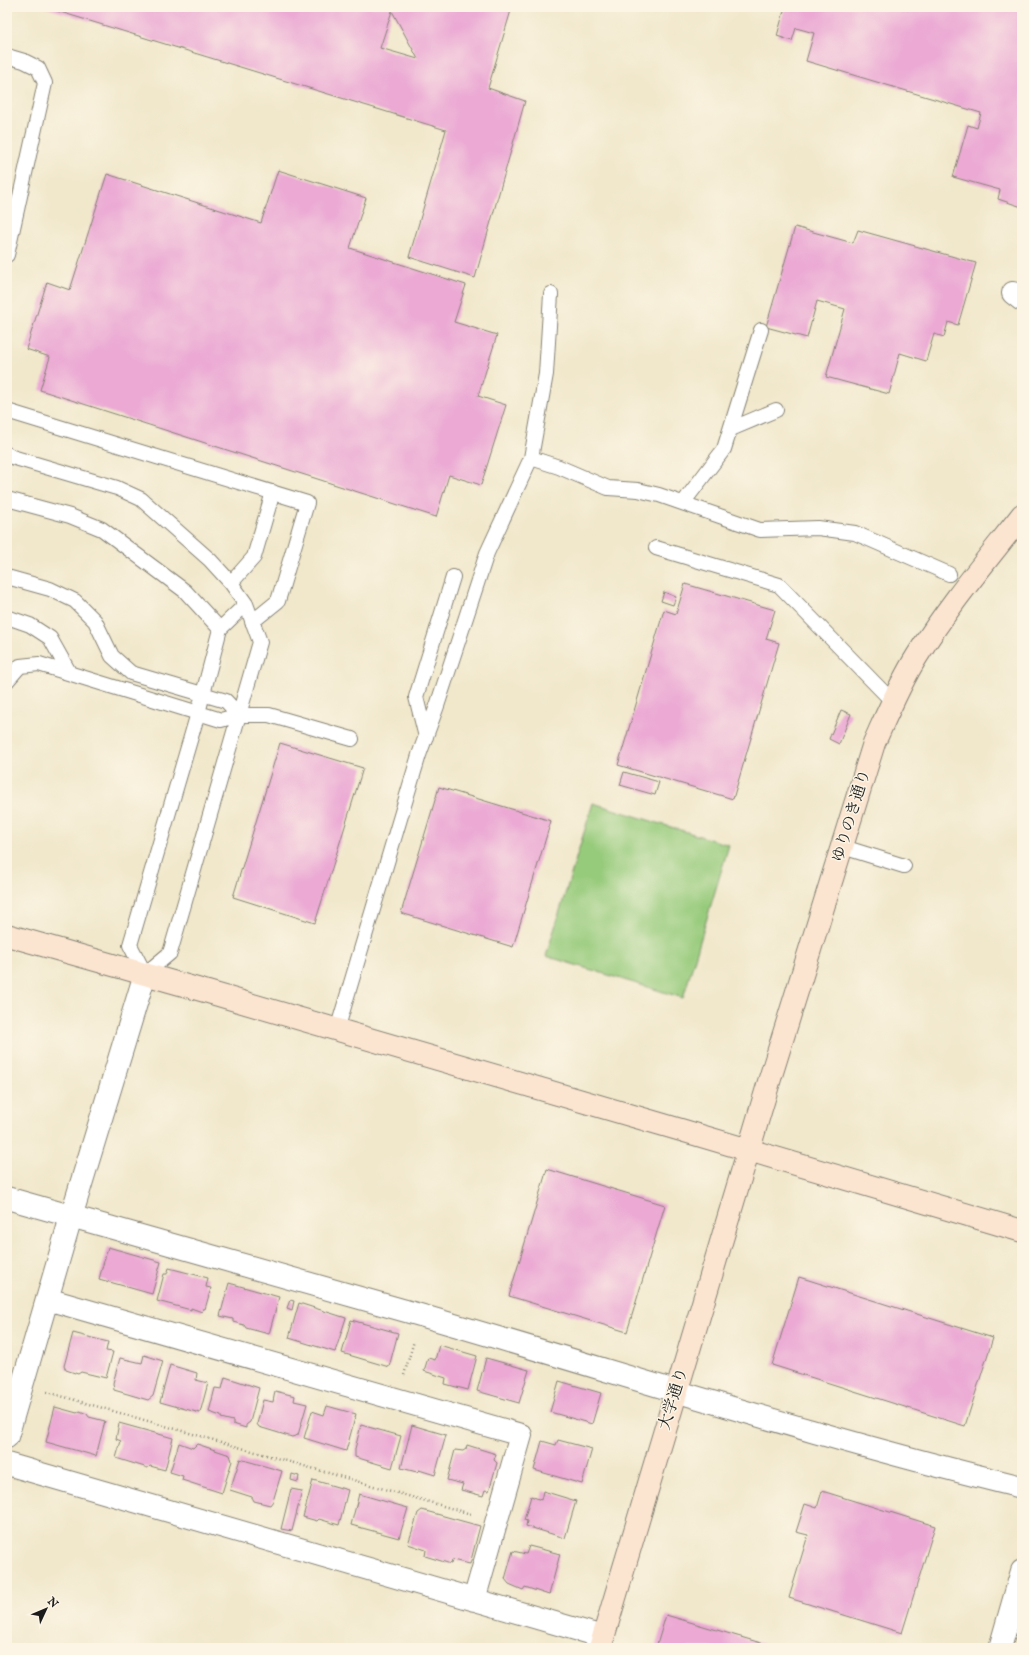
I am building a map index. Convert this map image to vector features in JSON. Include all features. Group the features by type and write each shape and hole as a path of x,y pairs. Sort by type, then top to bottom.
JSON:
{"street":[{"name":"ゆりのき通り","path":"748,1150 874,743 916,657 947,611 1022,515"},
{"path":"7,935 748,1150 1022,1232"},
{"path":"7,1437 71,1217 145,974"},
{"name":"大学通り","path":"601,1642 748,1150"},
{"path":"7,1198 421,1316 676,1392 932,1465 1022,1487"},
{"path":"47,1299 521,1435 474,1600"},
{"path":"7,1464 474,1600 601,1642"},
{"path":"1000,1648 1022,1571"}],"lane":[{"path":"7,56 24,61 38,68 45,83 7,255"},
{"path":"337,1030 419,755 486,553 531,458 546,374 551,294"},
{"path":"683,503 724,449 761,330"},
{"path":"730,429 776,410"},
{"path":"7,411 307,503 278,601 252,622"},
{"path":"7,454 12,457 117,488 141,499 210,560 231,583 246,604 260,642 170,953 145,974 130,945 198,714 220,629 246,604"},
{"path":"531,458 559,467 608,488 638,490 659,495 760,530 818,528 855,533 949,574"},
{"path":"231,583 254,557 273,492"},
{"path":"7,499 70,516 102,529 185,591 220,629"},
{"path":"656,548 779,585 893,702"},
{"path":"7,577 50,589 75,601 95,621 112,656 131,673 226,701 239,715"},
{"path":"426,737 416,696 453,577"},
{"path":"7,617 30,625 50,638 69,672"},
{"path":"7,681 20,666 39,664 221,720 239,715 269,715 352,740"},
{"path":"843,847 904,866"}],"path":[{"path":"397,1400 421,1316"},
{"path":"45,1391 496,1522"}],"green space":[{"path":"593,803 729,845 683,998 546,956"}],"building":[{"path":"44,7 512,7 488,88 525,101 475,278 409,257 446,130","holes":["392,11 418,59 380,48"]},
{"path":"785,7 896,7 908,10 909,7 1022,7 1022,207 998,199 1000,190 953,177 968,125 977,128 981,113 806,61 814,33 796,28 792,41 777,36"},
{"path":"278,170 366,198 350,248 466,285 454,322 497,335 478,396 506,405 481,485 449,475 436,517 40,390 50,357 26,349 47,282 70,290 107,174 261,223"},
{"path":"795,227 853,243 858,230 976,263 958,325 948,322 944,337 934,334 926,361 900,353 889,394 826,377 845,309 817,301 807,338 766,327"},
{"path":"685,584 775,610 766,639 779,643 733,799 618,765 664,610 676,614"},
{"path":"664,592 676,597 673,605 661,601"},
{"path":"841,710 851,714 839,744 829,739"},
{"path":"280,743 363,768 315,923 233,897"},
{"path":"624,772 659,782 655,795 620,785"},
{"path":"439,787 551,821 513,947 401,913"},
{"path":"547,1169 665,1205 627,1332 509,1296"},
{"path":"108,1247 161,1262 152,1294 99,1279"},
{"path":"169,1268 208,1278 206,1287 211,1288 205,1309 203,1308 202,1312 191,1308 191,1310 157,1301 164,1274 167,1274"},
{"path":"799,1277 993,1338 965,1426 772,1365"},
{"path":"229,1283 279,1297 269,1334 246,1328 244,1325 233,1322 233,1319 220,1316"},
{"path":"290,1300 294,1301 292,1310 287,1308"},
{"path":"299,1303 346,1318 335,1352 289,1338"},
{"path":"351,1320 398,1333 389,1367 342,1353"},
{"path":"73,1333 108,1342 106,1351 113,1352 106,1378 81,1372 78,1374 66,1370 64,1366"},
{"path":"439,1345 477,1356 468,1390 445,1384 446,1378 424,1371 428,1358 435,1360"},
{"path":"144,1355 163,1361 153,1396 148,1400 114,1390 113,1383 120,1358 142,1363"},
{"path":"486,1358 529,1370 519,1403 477,1391"},
{"path":"170,1365 197,1373 196,1380 208,1383 200,1413 160,1402"},
{"path":"225,1377 259,1388 250,1422 246,1425 246,1428 233,1424 233,1421 221,1418 221,1416 209,1412 215,1388 222,1389"},
{"path":"559,1381 601,1393 592,1424 550,1412"},
{"path":"275,1391 295,1396 294,1401 307,1404 298,1435 292,1437 259,1427 257,1424 263,1400 273,1402"},
{"path":"327,1406 356,1414 346,1451 304,1438 312,1411 324,1415"},
{"path":"55,1407 77,1413 80,1411 87,1414 89,1417 105,1421 96,1456 46,1442"},
{"path":"119,1423 173,1438 165,1470 150,1466 148,1468 116,1458 121,1441 116,1439"},
{"path":"361,1425 401,1436 392,1468 355,1457 355,1449"},
{"path":"412,1425 446,1435 435,1475 419,1470 417,1472 401,1468"},
{"path":"558,1440 592,1449 582,1484 534,1470 542,1441 556,1445"},
{"path":"179,1443 193,1448 197,1444 230,1455 232,1461 222,1493 182,1480 183,1476 170,1472"},
{"path":"467,1445 496,1454 494,1460 497,1463 489,1491 485,1490 483,1496 461,1490 463,1484 447,1480 455,1450 463,1451 466,1449"},
{"path":"240,1459 282,1471 273,1501 270,1505 254,1501 252,1497 230,1490"},
{"path":"292,1474 299,1476 298,1482 291,1480"},
{"path":"313,1480 348,1490 339,1525 319,1519 317,1521 303,1517"},
{"path":"291,1489 302,1491 292,1531 281,1529"},
{"path":"543,1491 576,1501 565,1538 526,1526 527,1521 524,1520 531,1496 541,1500"},
{"path":"822,1491 935,1526 902,1633 789,1598 808,1535 796,1532 805,1504 817,1508"},
{"path":"359,1494 408,1508 399,1538 351,1525"},
{"path":"422,1510 480,1526 470,1564 452,1560 451,1564 425,1556 426,1550 408,1544 418,1513"},
{"path":"529,1546 560,1554 549,1595 525,1587 523,1590 509,1584 505,1579 513,1551 526,1554"},
{"path":"666,1615 778,1648 656,1648"}]}
